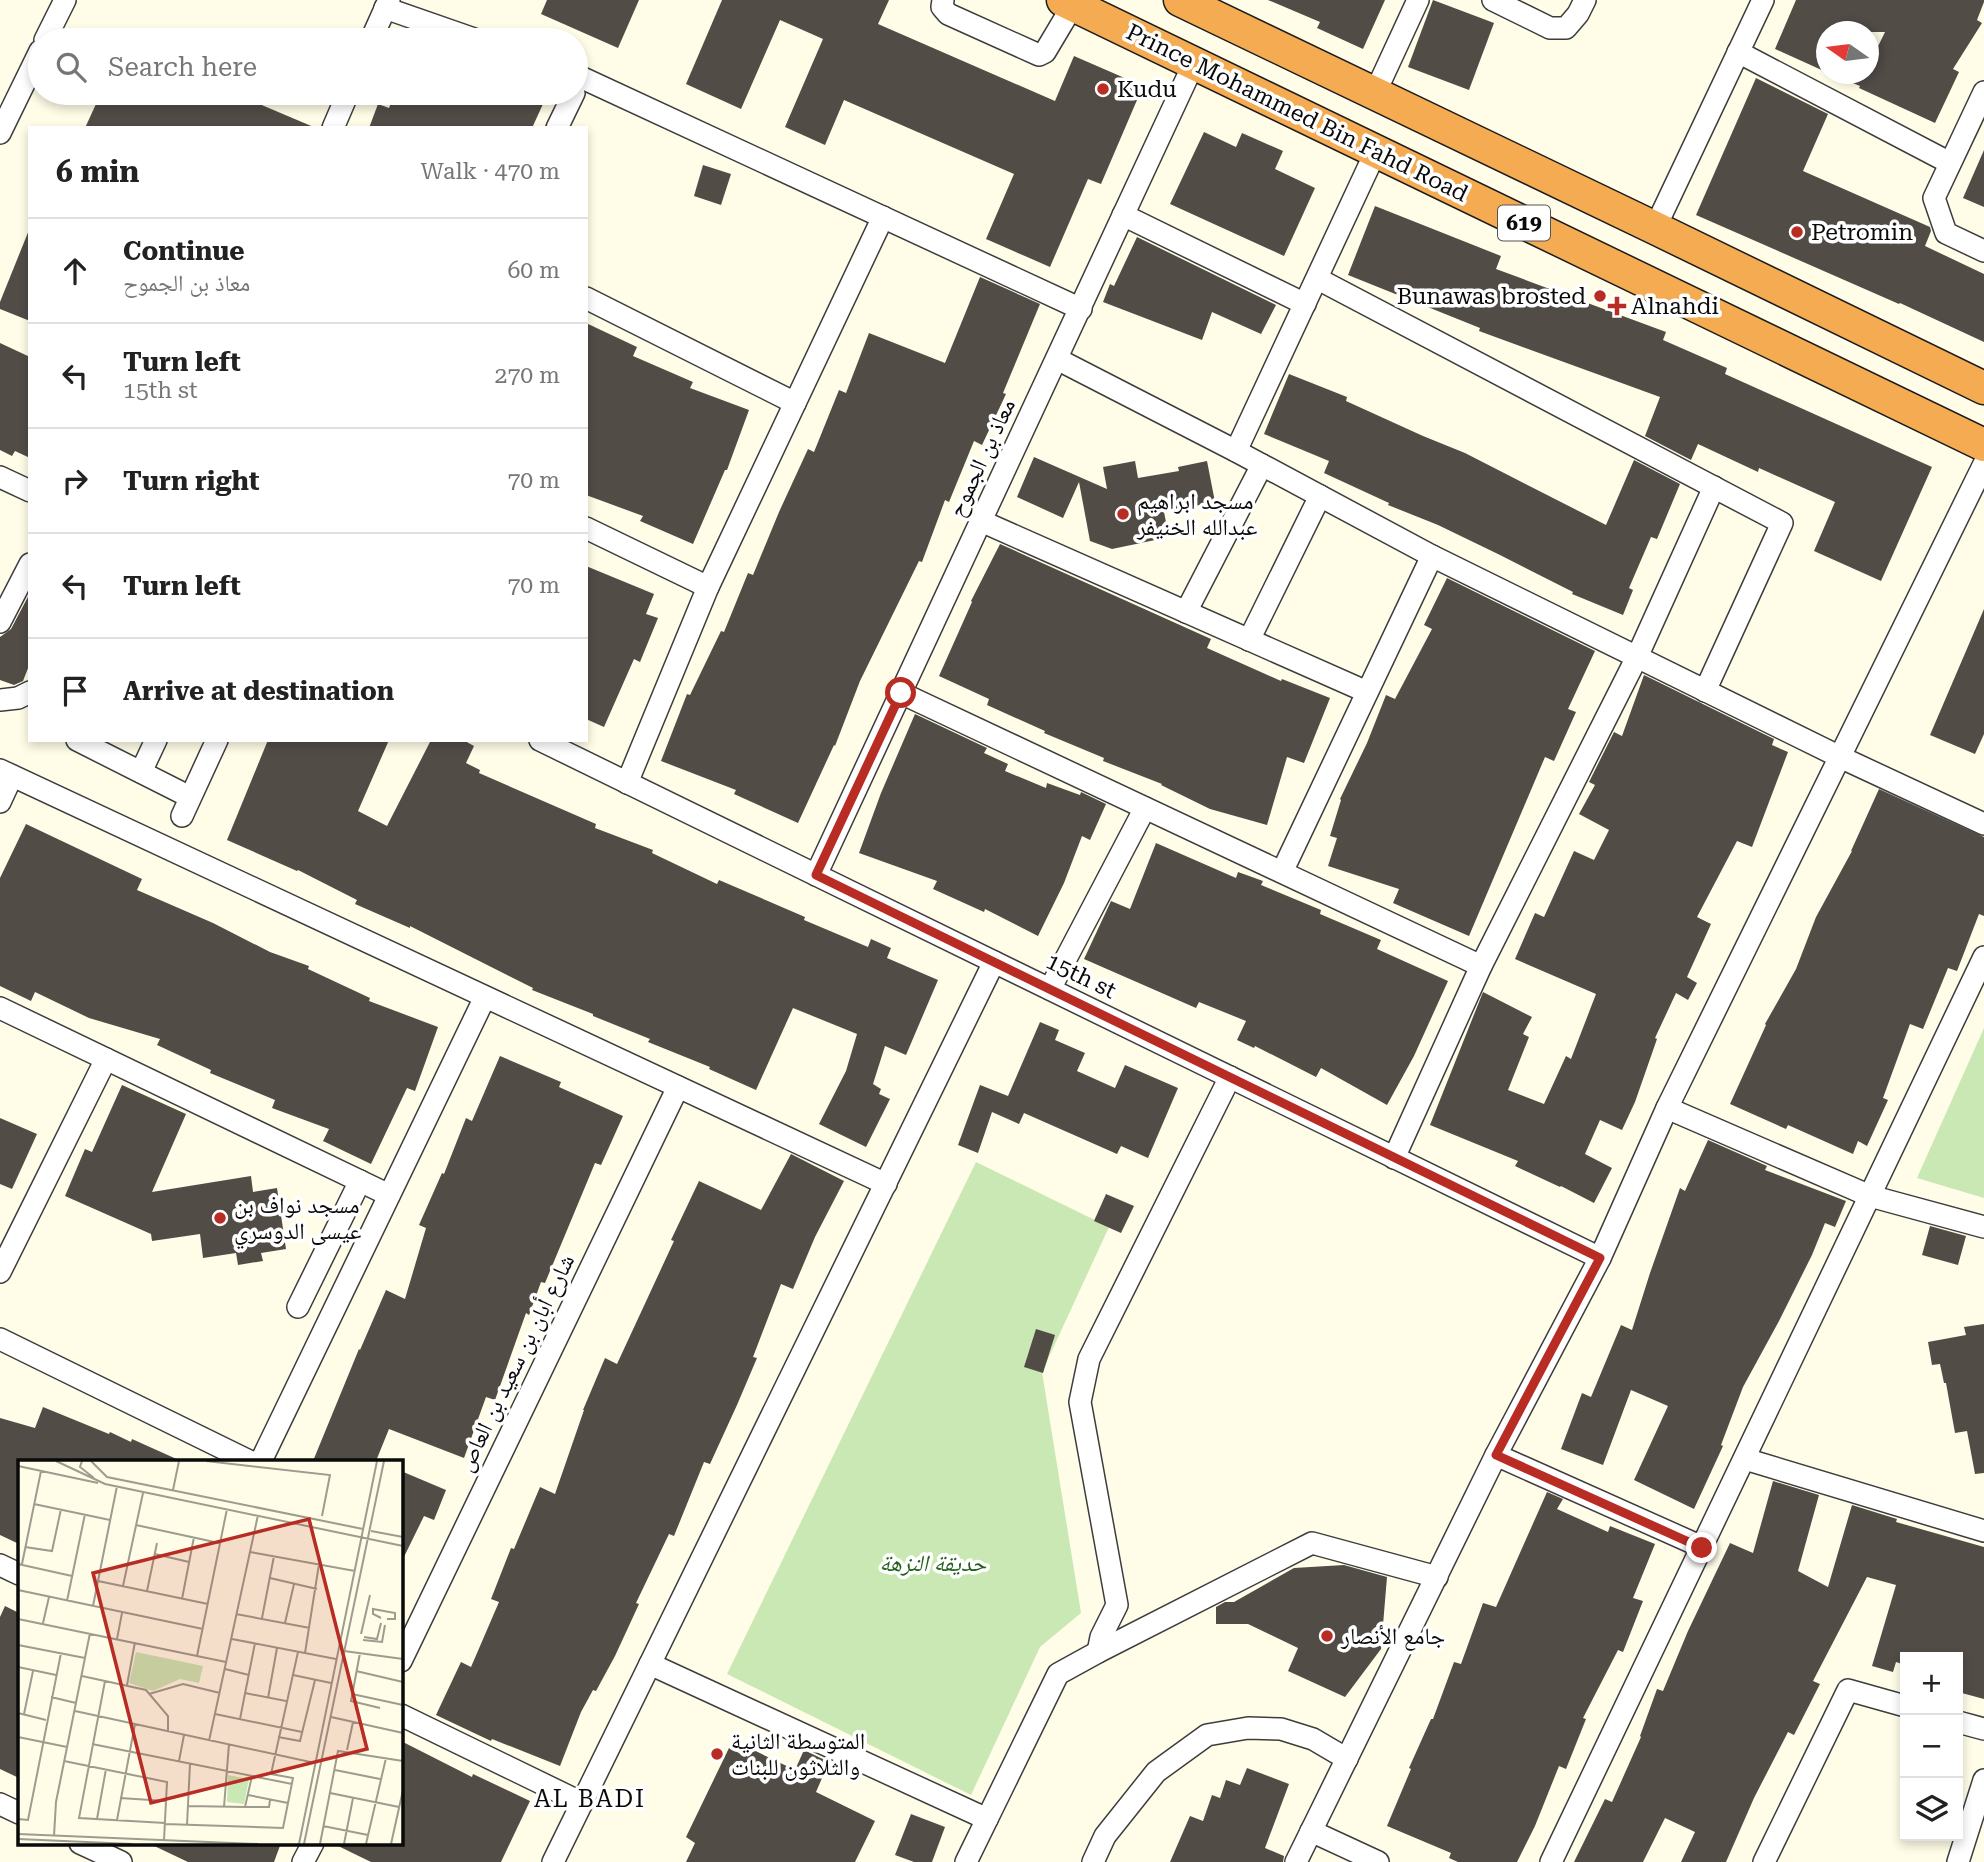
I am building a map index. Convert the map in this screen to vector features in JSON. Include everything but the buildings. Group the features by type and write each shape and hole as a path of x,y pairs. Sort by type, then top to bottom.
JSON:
{"highway":[{"name":"619","path":"1180,0 1984,388"},
{"name":"Prince Mohammed Bin Fahd Road","path":"1068,2 1984,445"}],"street":[{"path":"51,28 65,0"},
{"path":"943,0 942,7 947,14 1039,55 1045,52 1068,2"},
{"path":"1375,93 1418,0"},
{"path":"1507,3 1550,28 1566,28 1586,0"},
{"path":"1655,228 1763,0"},
{"path":"376,28 387,4 447,28"},
{"path":"1738,52 1950,163"},
{"name":"معاذ بن الجموح","path":"816,875 1194,63"},
{"path":"0,133 28,76"},
{"path":"588,89 883,217 1081,309"},
{"path":"1984,92 1934,198 1946,233 1984,251"},
{"path":"334,126 343,105"},
{"path":"558,126 567,105"},
{"path":"1237,451 1376,151"},
{"path":"1123,215 1305,304"},
{"path":"627,783 708,587 883,217"},
{"path":"1318,279 1782,523 1705,691"},
{"path":"588,299 795,403"},
{"path":"1057,359 1237,451 1432,556 1840,757 1984,824"},
{"path":"1296,1862 1496,1455 1600,1258 1667,1108 1984,464"},
{"path":"1186,612 1262,465"},
{"path":"0,477 28,490"},
{"path":"1394,1158 1481,966 1637,657 1714,487"},
{"path":"1249,640 1320,496"},
{"path":"981,521 1367,692"},
{"path":"588,529 708,587"},
{"path":"1282,872 1432,556"},
{"path":"0,622 28,568"},
{"path":"0,700 18,698 28,693"},
{"path":"901,693 1481,966"},
{"path":"81,742 141,772 186,807 216,742"},
{"path":"141,772 155,742"},
{"name":"15th st","path":"544,742 1600,1258"},
{"path":"0,802 6,773 886,1184"},
{"path":"1049,989 1145,808"},
{"path":"1551,1862 1870,1196 1977,988 1984,957"},
{"path":"553,1862 994,962"},
{"path":"261,1460 485,997"},
{"path":"0,1008 389,1195"},
{"path":"0,1272 106,1059"},
{"path":"1098,1652 1101,1637 1117,1605 1080,1402 1089,1359 1230,1077"},
{"name":"شارع أبان بن سعيد بن العاص","path":"402,1659 678,1087"},
{"path":"1667,1108 1870,1196 1984,1227"},
{"path":"298,1307 360,1181"},
{"path":"0,1339 247,1460"},
{"path":"1496,1455 1702,1548"},
{"path":"1745,1459 1984,1531"},
{"path":"966,1862 1058,1674 1312,1543 1437,1577"},
{"path":"0,1565 18,1574"},
{"path":"650,1664 987,1819"},
{"path":"1764,1862 1848,1690 1900,1705"},
{"path":"402,1716 582,1803"},
{"path":"1963,1723 1984,1729"},
{"path":"1093,1862 1105,1836 1156,1772 1207,1735 1248,1728 1282,1729 1313,1739 1347,1759"},
{"path":"1958,1862 1984,1780"},
{"path":"0,1804 18,1813"},
{"path":"1311,1831 1378,1862"},
{"path":"82,1844 121,1862"},
{"path":"303,1862 312,1844"}],"green space":[{"path":"1984,1028 1984,1198 1917,1178"},
{"name":"حديقة النزهة","path":"976,1162 1109,1227 1042,1372 1081,1613 1040,1647 971,1795 727,1674"}],"place":[{"name":"Kudu","path":"1103,89"},
{"name":"Petromin","path":"1797,232"},
{"name":"Bunawas brosted","path":"1600,296"},
{"name":"Alnahdi","path":"1617,306"},
{"name":"مسجد ابراهيم عبدالله الخنيفر","path":"1123,514"},
{"name":"مسجد نواف بن عيسى الدوسري","path":"220,1218"},
{"name":"جامع الأنصار","path":"1327,1636"},
{"name":"المتوسطة الثانية والثلاثون للبنات","path":"717,1754"}],"district":[{"name":"AL BADI","path":"590,1799"}],"route":[{"path":"901,693 816,875 1600,1258 1496,1455 1702,1548"}]}
